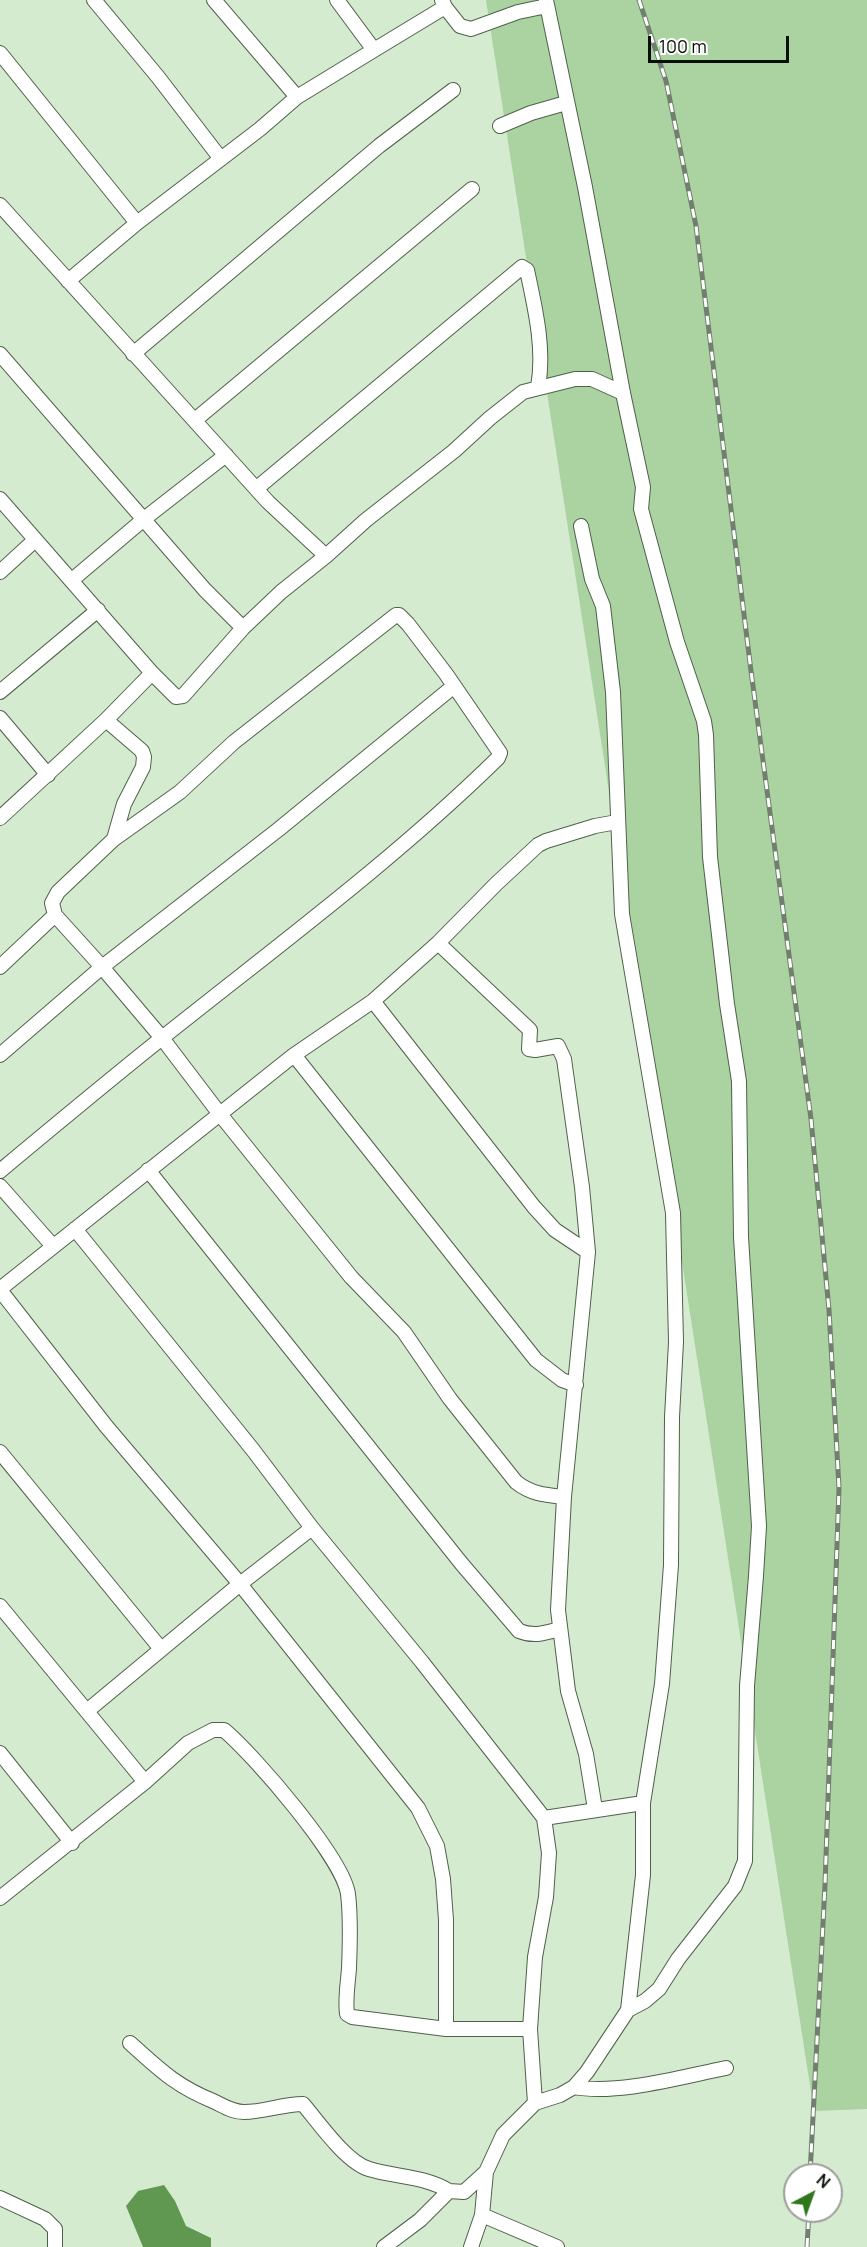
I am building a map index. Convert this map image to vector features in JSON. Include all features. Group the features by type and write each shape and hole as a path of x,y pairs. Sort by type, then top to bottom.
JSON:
{"street":[{"path":"94,0 158,77 221,159"},
{"path":"214,0 297,97"},
{"path":"337,0 374,50"},
{"path":"68,281 137,223 260,129 297,97 374,50 443,3 460,26 471,29 547,3 643,487 641,509 674,632 704,722 711,869 738,1081 741,1237 759,1526 747,1686 748,1773 744,1869 735,1886 678,1959 659,1989 645,2001 628,2010"},
{"path":"0,53 137,223"},
{"path":"133,354 380,146 453,90"},
{"path":"500,126 531,113 566,103"},
{"path":"195,420 472,189"},
{"path":"0,204 256,488 286,520 326,556"},
{"path":"256,488 522,267 527,270 538,331 540,353 538,387"},
{"path":"0,354 205,590 243,628"},
{"path":"0,499 152,673 176,697 183,696 243,628 281,592 523,392 575,379 592,379 623,393"},
{"path":"72,580 144,519 226,455"},
{"path":"471,2247 482,2215 486,2172 502,2135 535,2103 560,2095 573,2087 587,2072 628,2010 643,1875 643,1803 662,1684 672,1566 672,1417 676,1342 673,1214 622,914 613,692 603,606 592,579 581,526"},
{"path":"0,572 35,540"},
{"path":"0,692 98,610"},
{"path":"0,1170 162,1038 445,810 498,758 500,753 454,686 408,624 396,615 234,742 180,792 114,839 58,892 52,903 55,915 162,1038 219,1113 351,1277 404,1332 450,1399 516,1482 526,1490 538,1495 564,1497"},
{"path":"0,818 48,776 152,673"},
{"path":"0,1055 102,968 279,830 454,686"},
{"path":"0,718 48,776"},
{"path":"106,720 142,751 144,757 143,767 118,819 114,839"},
{"path":"446,2029 446,1920 437,1846 418,1808 240,1584 106,1426 0,1290 52,1245 219,1113 294,1055 373,1001 438,944 496,884 538,845 595,826 617,822"},
{"path":"0,967 55,915"},
{"path":"438,944 530,1030 528,1049 558,1046 561,1048 564,1059 572,1108 588,1252 564,1497 558,1610 568,1691 586,1754 595,1809"},
{"path":"373,1001 534,1207 555,1230 588,1252"},
{"path":"294,1055 536,1360 562,1380 576,1385"},
{"path":"148,1170 461,1563 519,1631 528,1635 560,1629"},
{"path":"0,1186 52,1245"},
{"path":"75,1229 544,1818 549,1852 546,1897 536,1957 530,2029 535,2103"},
{"path":"0,1452 161,1649"},
{"path":"87,1711 240,1584 312,1528"},
{"path":"0,1606 145,1782"},
{"path":"0,1898 72,1843 188,1743 213,1730 224,1730 274,1783 315,1834 343,1877 348,1893 350,1954 347,2014 352,2017 446,2029 530,2029"},
{"path":"0,1753 72,1843"},
{"path":"544,1818 643,1803"},
{"path":"130,2043 176,2084 232,2111 263,2110 283,2104 303,2104 352,2160 369,2169 423,2181 440,2186 449,2192 464,2192 486,2172"},
{"path":"573,2087 602,2090 625,2088 726,2068"},
{"path":"384,2247 420,2220 449,2192"},
{"path":"0,2198 45,2219 55,2229 55,2247"},
{"path":"482,2215 557,2247"}],"shaded area":[{"path":"486,0 867,0 867,2109 814,2111"},
{"path":"164,2185 175,2201 186,2226 211,2238 211,2247 143,2247 126,2206 138,2191"}],"railway":[{"path":"639,0 666,81 696,226 751,671 811,1119 829,1310 839,1488 825,1885 811,2163"},
{"path":"807,2247 808,2223"}]}
